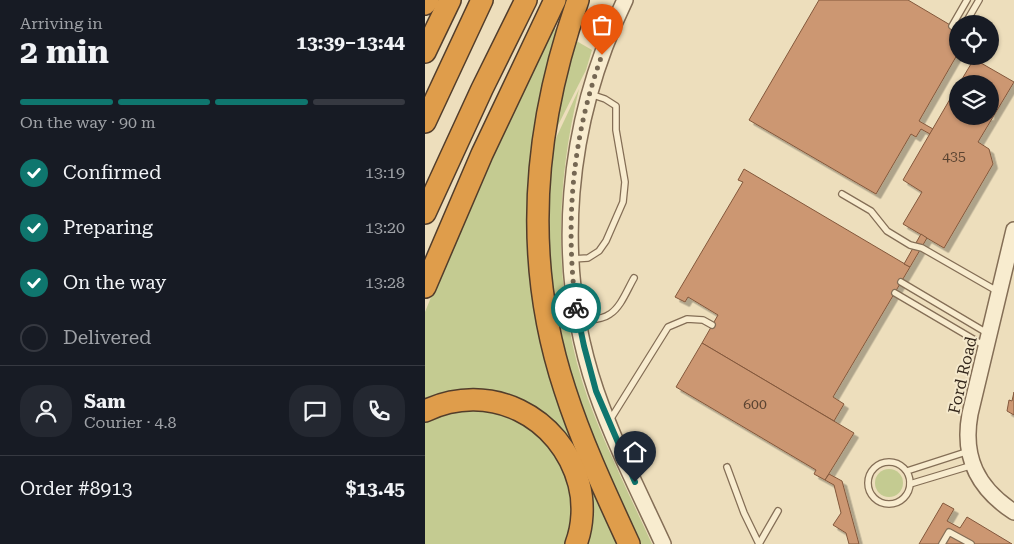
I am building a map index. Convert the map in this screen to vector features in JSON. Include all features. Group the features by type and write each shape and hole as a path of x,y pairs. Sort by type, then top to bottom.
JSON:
{"highway":[{"path":"425,4 428,0"},
{"path":"425,52 450,0"},
{"path":"425,122 482,0"},
{"path":"425,214 482,89 526,0"},
{"path":"425,287 482,154 555,0"},
{"path":"577,0 557,67 544,129 538,207 541,281 551,336 564,388 583,440 629,544"},
{"path":"425,411 458,400 481,400 519,410 543,426 566,452 582,495 579,537 576,544"}],"street":[{"path":"625,0 607,41 589,94 579,135 573,177 571,223 573,284 579,322 596,391 663,544"},
{"name":"Ford Road","path":"1014,230 968,426 971,458 979,480 996,499 1014,512"}],"lane":[{"path":"958,15 967,0"},
{"path":"970,15 979,0"},
{"path":"572,259 588,258 599,251 606,241 623,202 625,191 616,130 616,106 605,99 589,94"},
{"path":"842,194 871,211 887,231 910,245 922,248 999,292"},
{"path":"579,322 610,314 617,307 634,278"},
{"path":"901,282 988,340"},
{"path":"895,293 988,340"},
{"path":"609,422 668,327 687,319 703,320 712,325"},
{"path":"907,471 971,458"},
{"path":"910,484 971,458"},
{"path":"896,462 907,471 910,484 909,491 900,502 886,504 873,498 869,492 867,485 871,472 881,463 896,462"},
{"path":"727,467 744,513 759,544"},
{"path":"759,544 778,510"},
{"path":"942,544 949,532 971,544"}],"green space":[{"path":"553,27 561,32 534,259 624,544 582,544 587,524 543,417 425,404 425,312 465,214"},
{"path":"573,39 592,50 586,70 550,141"},
{"path":"579,89 565,166 562,206 563,284 568,323 588,399 610,454 652,544 638,544 597,454 559,339 548,260 549,153"},
{"path":"485,406 541,431 573,487 569,544 425,544 425,417"},
{"path":"889,469 899,473 903,483 899,493 889,497 879,493 875,483 879,473"}],"building":[{"path":"819,0 908,0 949,24 949,65 951,65 919,121 933,129 930,134 921,129 916,137 911,134 876,194 749,120"},
{"path":"970,65 984,65 1014,82 999,107 999,75 964,75"},
{"path":"949,101 949,125 988,125 978,142 989,149 993,164 944,248 903,224 922,192 903,180"},
{"path":"744,169 910,267 833,397 844,404 834,421 702,343 718,315 688,297 685,302 675,297 743,182 738,180"},
{"path":"921,234 927,238 910,267 904,264"},
{"path":"702,343 854,433 825,480 814,474 816,470 676,387"},
{"path":"1014,392 1014,415 1007,411 1009,400 1012,401"},
{"path":"829,474 842,481 859,544 849,544 846,533 833,525 841,513 834,485 825,480"},
{"path":"943,503 954,509 947,521 960,528 967,517 1012,544 919,544"}],"way so far":[{"path":"576,308 571,251 573,177 576,153 591,83 602,55"}],"route":[{"path":"576,308 596,391 635,482"}]}
